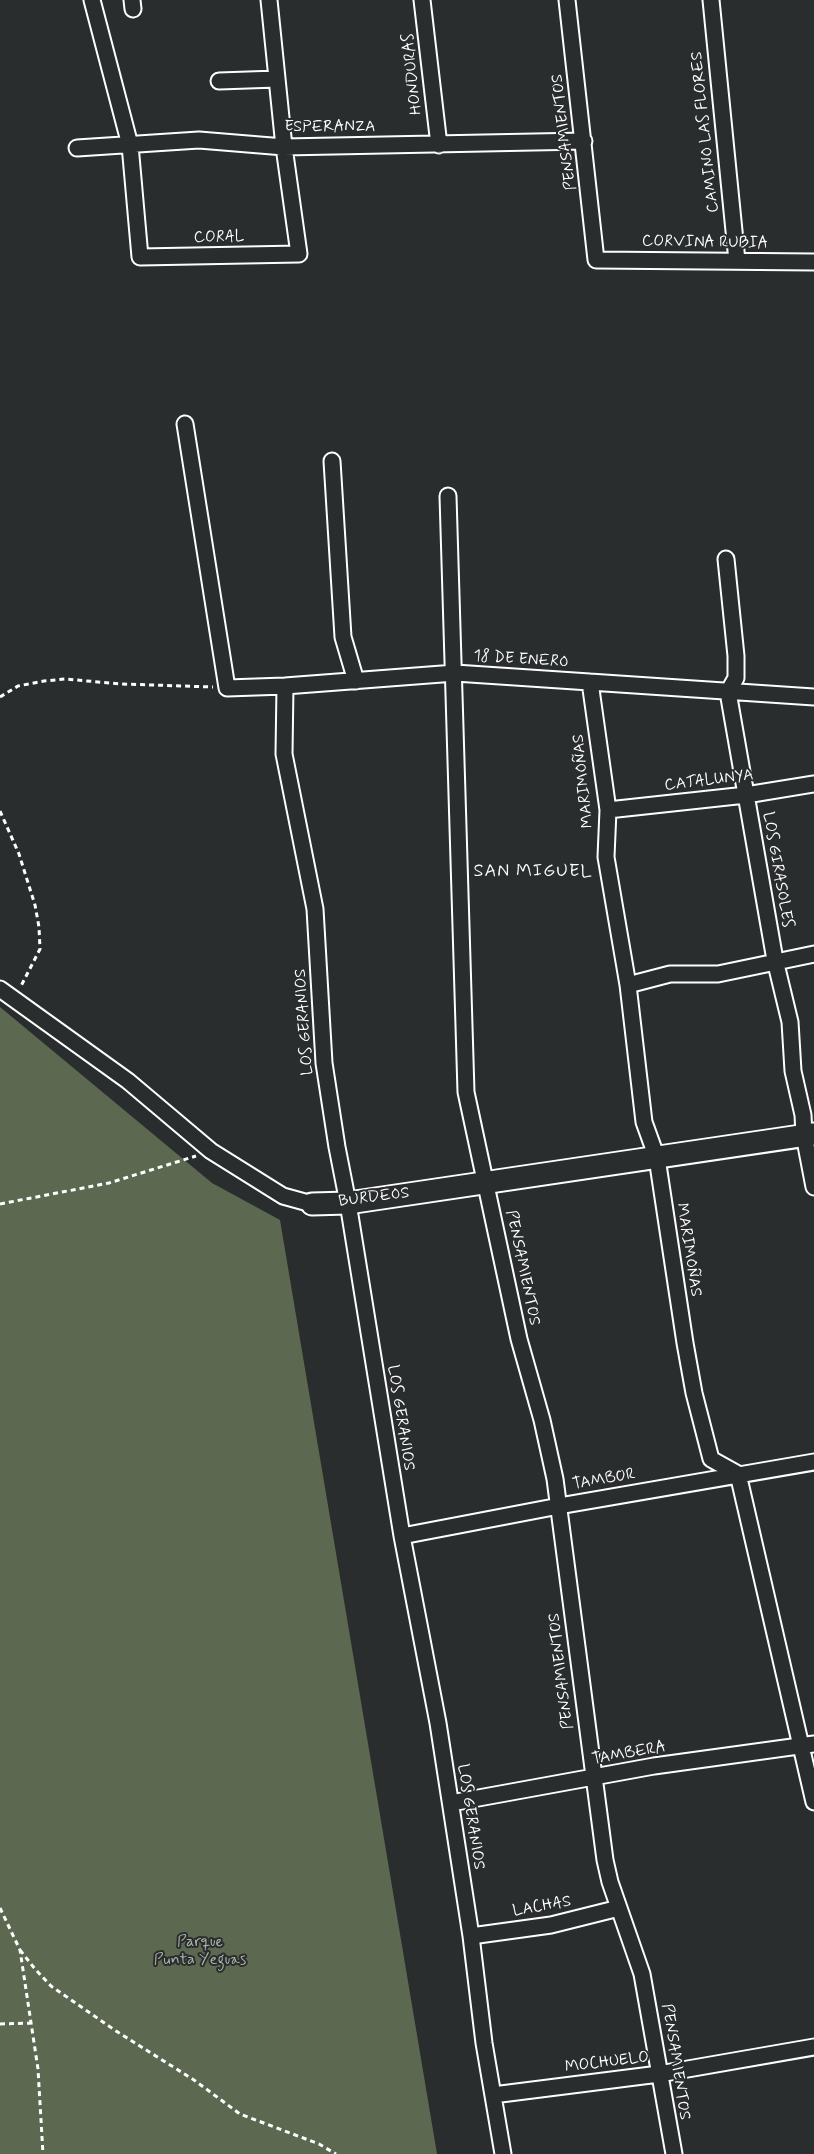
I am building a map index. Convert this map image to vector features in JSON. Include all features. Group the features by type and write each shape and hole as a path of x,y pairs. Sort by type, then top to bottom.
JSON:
{"street":[{"path":"92,0 130,145"},
{"path":"268,0 284,147"},
{"name":"HONDURAS","path":"422,0 438,145"},
{"name":"PENSAMIENTOS","path":"567,0 596,260"},
{"name":"CAMINO LAS FLORES","path":"711,0 736,261"},
{"path":"219,81 277,78"},
{"name":"ESPERANZA","path":"77,148 199,140 284,147 584,142"},
{"name":"CORAL","path":"130,145 140,257 298,254 284,147"},
{"name":"CORVINA RUBIA","path":"596,260 814,262"},
{"path":"185,424 227,688"},
{"path":"332,460 343,637 356,680"},
{"name":"PENSAMIENTOS","path":"448,496 455,673 466,1092 519,1338 542,1420 560,1506 604,1860 642,1974 674,2154"},
{"name":"LOS GIRASOLES","path":"726,559 736,656 736,678 728,692 774,960 790,1022 793,1071 809,1134 814,1187"},
{"name":"18 DE ENERO","path":"227,688 285,686 455,673 814,697"},
{"name":"MARIMOÑAS","path":"590,682 608,810 606,857 628,985 644,1122 657,1158 685,1343 701,1424 711,1459 738,1474"},
{"name":"LOS GERANIOS","path":"285,686 284,754 315,909 324,1063 402,1536 451,1803 471,1936 484,2043 503,2154"},
{"name":"CATALUNYA","path":"608,810 746,795 814,784"},
{"path":"628,985 670,974 718,974 774,960 814,954"},
{"name":"BURDEOS","path":"0,989 128,1080 211,1151 283,1196 312,1204 348,1203 809,1134"},
{"name":"TAMBOR","path":"402,1536 738,1474 814,1462"},
{"path":"738,1474 808,1746 814,1802"},
{"name":"TAMBERA","path":"451,1803 654,1766 808,1746"},
{"name":"LACHAS","path":"471,1936 551,1925 619,1908"},
{"name":"MOCHUELO","path":"493,2095 659,2074 814,2047"}],"path":[{"path":"0,697 18,686 58,680 227,688"},
{"path":"0,811 20,854 35,905 39,927 40,949 28,976 14,999"},
{"path":"0,1204 109,1183 162,1168 211,1151"},
{"path":"0,1908 20,1950 51,1986 116,2031 194,2080 240,2114 319,2144 336,2154"},
{"path":"20,1950 33,2023 43,2154"},
{"path":"0,2024 33,2023"}],"green space":[{"name":"Parque Punta Yeguas","path":"0,1007 212,1183 280,1220 437,2154 0,2154"}],"district":[{"name":"SAN MIGUEL","path":"533,872"}]}
